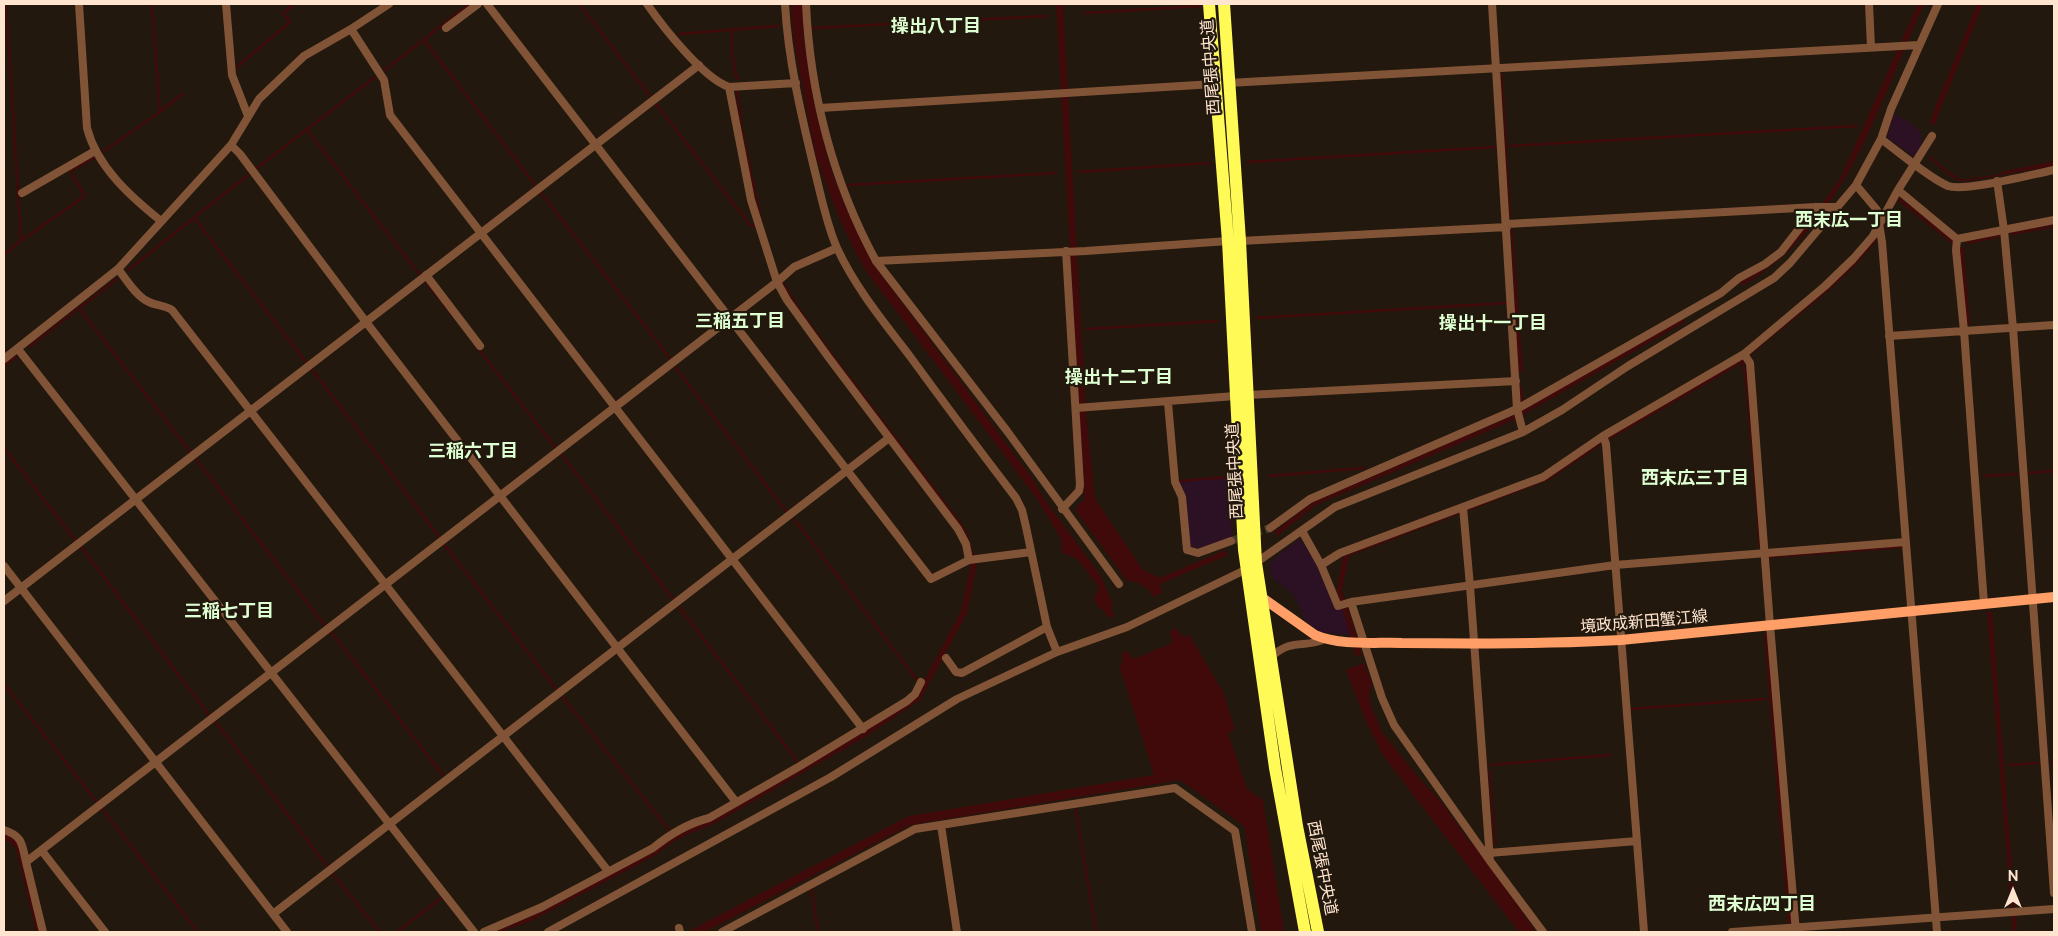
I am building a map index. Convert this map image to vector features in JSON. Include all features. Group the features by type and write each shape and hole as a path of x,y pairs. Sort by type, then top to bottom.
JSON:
{"main road":[{"name":"西尾張中央道","path":"1209,4 1214,84 1234,241 1248,395 1250,589 1275,768 1305,932"},
{"name":"西尾張中央道","path":"1224,4 1234,241 1235,396 1251,566 1261,597 1272,657 1296,817 1318,932"},
{"name":"境政成新田蟹江線","path":"1250,589 1315,635 1325,639 1348,642 1474,644 1554,644 1621,640 2054,597"}],"street":[{"path":"79,4 87,128 95,151 135,200 161,221"},
{"path":"226,4 232,75 248,116"},
{"path":"4,359 118,269 231,145 259,99 304,56 389,4"},
{"path":"446,28 478,4"},
{"path":"487,4 931,579 969,560 1031,552"},
{"path":"647,4 676,41 721,84 729,86 796,83"},
{"path":"785,4 786,26 796,83 822,202 837,248 853,279 1016,498 1022,510 1047,627 1057,652"},
{"path":"806,4 807,37 820,108 832,157 841,186 876,261 1007,431 1062,509 1119,584"},
{"path":"1492,4 1517,409 1522,432"},
{"path":"1869,4 1871,46"},
{"path":"548,932 831,777 957,699 1057,652 1127,626 1251,566 1335,508 1522,432 1562,410 1762,282 1790,263 1856,185 1881,139 1891,109 1938,4"},
{"path":"351,29 384,80 390,115 863,728"},
{"path":"1228,83 1871,46 1919,45"},
{"path":"4,601 699,65"},
{"path":"820,108 1214,84"},
{"path":"729,86 751,200 777,282 787,300 888,438 958,529 966,544 969,560"},
{"path":"1321,565 1340,553 1464,511 1543,477 1744,354 1825,286 1880,229 1898,190 1932,136"},
{"path":"1881,139 1939,181 1955,187 1970,187 2054,170"},
{"path":"231,145 240,154 366,322 736,802"},
{"path":"22,193 95,151"},
{"path":"1997,181 2004,230 2013,328 2054,892"},
{"path":"1856,185 1877,210 1880,229 1937,932"},
{"path":"1898,190 1957,239"},
{"path":"1270,528 1310,499 1517,409 1721,293 1739,278 1756,270 1781,252 1816,207"},
{"path":"876,261 1086,251 1838,207"},
{"path":"1957,239 2054,220"},
{"path":"1957,239 1956,250 1964,331 1984,604"},
{"path":"26,862 794,267 837,248"},
{"path":"1062,509 1079,491 1080,485 1077,408 1066,252"},
{"path":"118,269 144,300 156,306 168,307 172,310 608,871"},
{"path":"1756,270 1762,282"},
{"path":"426,275 480,346"},
{"path":"1889,336 2054,324"},
{"path":"18,349 269,673 474,932"},
{"path":"1744,354 1750,363 1796,930"},
{"path":"1248,395 1516,381"},
{"path":"1077,408 1168,403 1235,396"},
{"path":"1168,403 1175,482 1182,498 1187,550 1198,553 1231,542"},
{"path":"273,914 888,438"},
{"path":"1604,440 1644,932"},
{"path":"1464,511 1490,857"},
{"path":"1302,530 1321,565 1338,606 1351,602 1615,565 1905,542"},
{"path":"4,566 287,932"},
{"path":"1351,602 1382,698 1394,725 1544,932"},
{"path":"946,658 956,672 962,673 1047,627"},
{"path":"1272,657 1280,649 1289,645 1318,642 1325,639"},
{"path":"484,932 542,908 653,848 663,839 696,821 709,818 908,701 915,694 921,682"},
{"path":"722,932 910,832 940,825 1175,788 1235,830 1252,932"},
{"path":"940,825 957,932"},
{"path":"4,830 20,839 43,932"},
{"path":"1490,857 1636,841"},
{"path":"42,851 105,932"},
{"path":"1732,932 1796,930 1935,917 2054,909"}],"shaded area":[{"path":"791,4 802,4 804,41 827,157 836,183 861,240 875,266 1032,478 1043,497 1101,576 1113,605 1111,605 1114,616 1109,618 1099,608 1093,598 1099,590 1098,585 1076,559 1062,553 1061,539 1037,499 866,271 852,245 839,218 819,163 817,163 794,42"},
{"path":"1056,4 1063,4 1086,413 1095,499 1143,570 1160,578 1225,550 1228,555 1160,584 1162,593 1153,597 1148,588 1137,582 1127,581 1076,511 1077,506 1084,500"},
{"path":"1918,4 1924,4 1873,122 1855,160 1833,197 1808,230 1778,260 1742,286 1740,282 1762,269 1817,211 1840,179"},
{"path":"1977,4 1983,4 1934,125 1929,123"},
{"path":"1501,73 1503,73 1511,218 1509,218"},
{"path":"1894,114 1906,120 1921,132 1921,153 1914,157 1887,137"},
{"path":"1930,155 1949,172 1962,180 2000,174 2054,161 2054,166 1962,182 1947,174 1929,157"},
{"path":"1899,197 1964,249 1970,325 1966,325 1960,250 1896,199"},
{"path":"1893,202 1895,203 1882,232 1863,257 1834,286 1744,362 1602,444 1549,480 1349,556 1342,590 1362,655 1356,657 1337,590 1343,556 1543,480 1608,437 1743,359 1853,263"},
{"path":"1511,229 1513,229 1523,371 1518,372"},
{"path":"1682,318 1685,322 1514,420 1316,505 1277,536 1274,532 1314,501 1512,416"},
{"path":"1746,387 1749,387 1763,548 1759,548"},
{"path":"1229,477 1232,537 1207,547 1192,547 1188,542 1179,481"},
{"path":"1300,538 1317,566 1335,608 1344,610 1350,635 1321,632 1305,621 1292,593 1271,577 1270,562"},
{"path":"977,562 967,613 920,700 865,737 712,825 682,837 656,855 529,922 500,932 492,932 525,917 530,917 611,872 917,694 961,611 971,564"},
{"path":"1992,611 2017,932 2013,932 1987,612"},
{"path":"1175,628 1184,637 1190,636 1224,694 1235,730 1228,733 1247,789 1263,800 1284,932 1261,932 1244,826 1180,780 910,825 705,932 687,932 909,816 1154,775 1119,665 1122,664 1122,653 1127,651 1134,659 1172,643 1170,631"},
{"path":"1764,634 1768,634 1792,923 1788,923"},
{"path":"1364,663 1372,684 1369,695 1372,708 1382,732 1418,777 1443,804 1470,842 1478,848 1536,932 1519,932 1384,757 1365,720 1346,670"},
{"path":"4,834 11,836 18,843 39,932 36,932 16,849 4,839"}],"waterway":[{"path":"4,255 21,240 6,4"},
{"path":"152,4 160,112"},
{"path":"237,67 290,22 283,13 294,4"},
{"path":"385,70 469,4"},
{"path":"579,4 650,96"},
{"path":"1237,4 1248,4"},
{"path":"1085,13 1201,6"},
{"path":"812,28 1047,16"},
{"path":"679,34 778,26"},
{"path":"732,29 732,55 737,79"},
{"path":"424,40 535,185"},
{"path":"257,168 375,77"},
{"path":"737,90 741,126 761,221"},
{"path":"104,151 160,112 182,94"},
{"path":"656,104 750,225 754,226"},
{"path":"1510,146 1856,126"},
{"path":"307,130 419,274"},
{"path":"1248,162 1495,147"},
{"path":"22,240 85,196 70,171 94,158"},
{"path":"1078,172 1209,163"},
{"path":"848,185 1056,173"},
{"path":"128,270 248,175"},
{"path":"541,193 670,358"},
{"path":"194,218 306,362"},
{"path":"2011,234 2054,226"},
{"path":"1967,243 2000,236"},
{"path":"29,347 117,279"},
{"path":"782,282 799,310 832,355 959,522 966,534 973,556"},
{"path":"427,283 452,315"},
{"path":"1256,318 1506,303"},
{"path":"79,308 191,453"},
{"path":"1087,329 1217,321"},
{"path":"477,347 555,447"},
{"path":"4,366 16,357"},
{"path":"1743,361 1747,389"},
{"path":"675,367 786,511"},
{"path":"311,368 439,537"},
{"path":"1521,388 1522,402"},
{"path":"4,448 76,541"},
{"path":"561,454 673,599"},
{"path":"195,458 326,627"},
{"path":"1269,476 1365,468"},
{"path":"2028,473 2054,471"},
{"path":"1984,476 2017,474"},
{"path":"1179,481 1229,477"},
{"path":"794,519 917,680"},
{"path":"443,543 557,690"},
{"path":"81,547 209,715"},
{"path":"1768,557 1901,547"},
{"path":"679,607 798,762"},
{"path":"331,632 443,775"},
{"path":"4,684 97,802"},
{"path":"561,695 670,831"},
{"path":"1630,709 1765,699"},
{"path":"214,720 328,867"},
{"path":"1490,765 1610,755"},
{"path":"2008,765 2039,763"},
{"path":"1490,771 1495,845"},
{"path":"102,809 198,932"},
{"path":"1076,809 1096,932"},
{"path":"332,873 380,932"},
{"path":"811,889 818,932"},
{"path":"397,932 441,898"}],"tunnel":[{"path":"1231,541 1270,528"}],"district":[{"name":"操出八丁目","path":"936,27"},
{"name":"西末広一丁目","path":"1849,221"},
{"name":"三稲五丁目","path":"740,322"},
{"name":"操出十一丁目","path":"1493,324"},
{"name":"操出十二丁目","path":"1119,378"},
{"name":"三稲六丁目","path":"473,452"},
{"name":"西末広三丁目","path":"1695,479"},
{"name":"三稲七丁目","path":"229,612"},
{"name":"西末広四丁目","path":"1762,905"}]}
